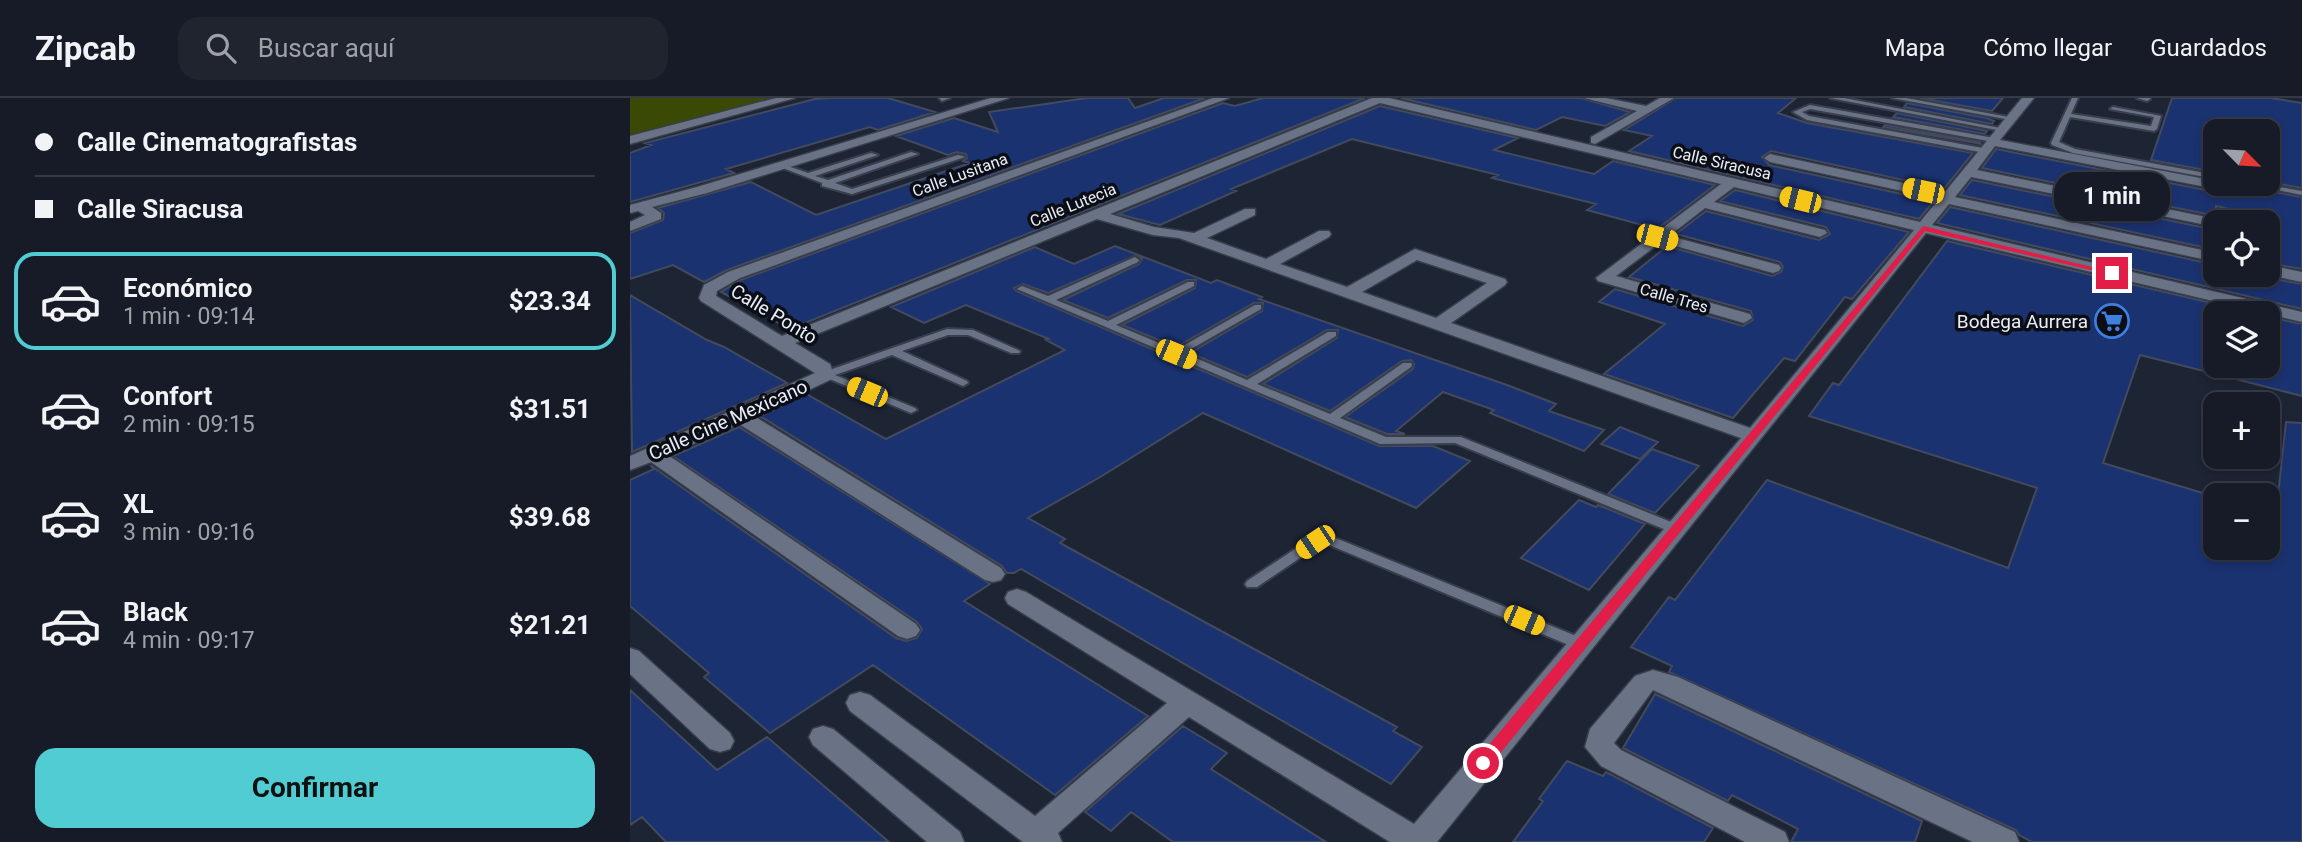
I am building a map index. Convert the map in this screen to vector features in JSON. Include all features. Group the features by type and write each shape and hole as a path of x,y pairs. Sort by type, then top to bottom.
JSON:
{"street":[{"path":"630,140 789,98"},
{"path":"635,207 1003,98"},
{"name":"Calle Lusitana","path":"710,288 734,275 1223,98"},
{"name":"Calle Siracusa","path":"1379,98 1730,183 1926,224 2302,317"},
{"name":"Calle Lutecia","path":"779,343 1379,98"},
{"path":"1590,98 1648,110"},
{"path":"1595,140 1668,98"},
{"path":"1017,598 1417,842 1754,436 2028,98"},
{"path":"1990,144 2127,186 2203,218"},
{"path":"1770,158 2203,255"},
{"path":"1968,172 2127,186 2203,188"},
{"path":"1657,237 1730,183"},
{"path":"1701,203 1820,233"},
{"path":"630,227 656,216 635,207"},
{"path":"1195,239 1250,212"},
{"path":"1096,214 1153,232 1181,234 1754,436"},
{"path":"1268,264 1324,234"},
{"path":"1657,237 1773,268"},
{"name":"Calle Tres","path":"1657,237 1604,278 1744,318"},
{"path":"1349,293 1415,254 1499,282 1438,325"},
{"path":"2280,272 2302,277"},
{"name":"Calle Ponto","path":"710,288 707,298 824,368 825,375"},
{"name":"Calle Cine Mexicano","path":"630,464 825,375"},
{"path":"740,416 993,574"},
{"path":"653,454 907,631"},
{"path":"630,658 720,741"},
{"path":"1773,842 1611,758 1599,747 1600,737 1644,683 1653,680 1669,684 2004,842"},
{"path":"860,703 1041,838 1187,702"},
{"path":"822,737 949,842"}],"lane":[{"path":"1833,98 2007,123"},
{"path":"1895,98 2007,123"},
{"path":"2054,143 2075,98"},
{"path":"2108,121 2118,98"},
{"path":"1810,107 1990,144 1807,118 1796,111 1810,107"},
{"path":"2068,115 2154,129 2158,116 2113,109"},
{"path":"2054,143 2151,162"},
{"path":"2054,143 2073,150 2203,175"},
{"path":"825,184 914,154"},
{"path":"806,176 874,155"},
{"path":"779,165 852,192 961,157"},
{"path":"2280,189 2302,193"},
{"path":"1048,300 1135,260"},
{"path":"1108,325 1191,284"},
{"path":"1021,289 1384,441 1457,439 1675,529"},
{"path":"1176,354 1258,307"},
{"path":"825,375 947,332 961,331 1015,351"},
{"path":"1248,384 1332,334"},
{"path":"895,352 963,383"},
{"path":"1331,419 1407,365"},
{"path":"825,375 911,410"},
{"path":"1252,584 1315,542 1328,539 1581,644"}],"green space":[{"path":"630,98 782,98 630,138"}],"building":[{"path":"888,98 935,112 878,130 870,127 726,169 734,173 630,202 630,153 651,145 645,143 815,99"},
{"path":"1087,98 1128,98 1135,108 1164,98 1205,98 727,270 704,282 673,265 630,279 630,233 663,220 664,213 658,208 751,182 816,215 970,163 963,161 967,158 966,154 957,152 948,155 896,136 954,118 998,132 989,112"},
{"path":"1263,98 1365,98 790,329 721,292 741,280 1223,103 1235,106"},
{"path":"1401,98 1581,98 1630,112 1605,126 1562,117 1536,130"},
{"path":"1676,98 1796,98 1778,113 1807,123 1973,153 1944,189 1771,151 1762,157 1769,165 1934,201 1919,219 1629,151 1652,136 1624,130"},
{"path":"1920,98 2003,98 1992,111"},
{"path":"2172,98 2271,98 2302,103 2302,188 2280,184 2280,119 2203,119 2203,170 2151,160"},
{"path":"1907,103 1994,121 1992,124 1904,107"},
{"path":"1380,106 1518,138 1494,150 1594,174 1613,161 1715,185 1657,229 1587,210 1596,204 1492,178 1498,175 1352,139 1231,189 1236,191 1160,225 1118,214"},
{"path":"1897,113 1987,131 1985,134 1893,117"},
{"path":"1885,125 1980,142 1981,144 1883,127"},
{"path":"1996,149 2203,190 2203,196 2280,196 2280,193 2302,197 2302,269 2280,265 2280,210 2234,210 2216,206 2216,210 2203,210 2203,213 1982,168"},
{"path":"1972,180 2203,227 2203,247 1960,195"},
{"path":"1735,190 1909,232 1852,299 1845,297 1795,361 1784,358 1733,418 1604,374 1665,324 1599,302 1615,289 1743,326 1753,320 1751,311 1629,277 1667,246 1772,276 1781,272 1783,267 1780,262 1676,234 1706,211 1819,240 1830,234 1826,227 1720,201"},
{"path":"1950,207 2203,262 2203,286 1937,223"},
{"path":"1947,241 2203,301 2203,371 2140,355 2103,463 2203,493 2203,560 2280,560 2279,483 2286,422 2302,423 2302,842 2032,842 2019,835 2016,830 1669,672 1672,666 1631,647 1669,597 1675,600 1767,480 2008,568 2037,488 1809,416 1833,383 1839,385"},
{"path":"1115,246 1211,283 1217,280 1262,297 1259,299 1507,385 1556,404 1549,411 1604,430 1584,451 1490,413 1494,410 1443,392 1396,431 1405,434 1387,434 1345,417 1413,369 1411,360 1402,361 1330,411 1263,384 1337,338 1338,330 1327,330 1247,377 1190,353 1262,311 1263,303 1254,303 1176,347 1122,325 1195,288 1196,280 1187,280 1108,318 1063,300 1139,264 1142,259 1137,255 1048,293 1023,284 1014,288 1379,446 1433,446 1470,461 1416,508 1203,413 1028,518 1065,539 1060,543 1397,727 1393,731 1422,747 1391,784 1021,569 1007,573 1002,566 760,416 806,394 886,439 1065,350 1046,340 1049,339 966,305 924,323 891,307 1035,247 1074,264"},
{"path":"2280,280 2302,284 2302,309 2280,304 2280,301 2268,301 2209,287 2280,287"},
{"path":"630,295 707,340 787,383 632,452"},
{"path":"2280,319 2302,324 2302,396 2232,378 2280,378"},
{"path":"739,427 990,584 964,601 1148,716 1055,795 873,665 770,733 704,677 709,673 630,606 630,480 654,469 650,465 896,638 906,641 917,638 922,629 917,622 673,456"},
{"path":"1620,427 1658,442 1640,459 1601,444"},
{"path":"1652,449 1699,466 1655,513 1608,494"},
{"path":"1579,500 1645,524 1589,590 1521,558"},
{"path":"630,690 717,770 767,737 889,842 666,842 642,817 630,825"},
{"path":"1655,694 1922,821 1915,842 1791,842 1798,829 1732,795 1728,801 1623,748"},
{"path":"1183,726 1227,753 1211,769 1326,842 1173,842 1131,812 1111,831 1085,812"},
{"path":"1567,761 1603,776 1606,772 1713,828 1704,842 1513,842 1543,801 1539,799"}],"place":[{"name":"Bodega Aurrera","path":"2112,321"}],"route":[{"path":"1483,763 1923,229 2112,273"}]}
